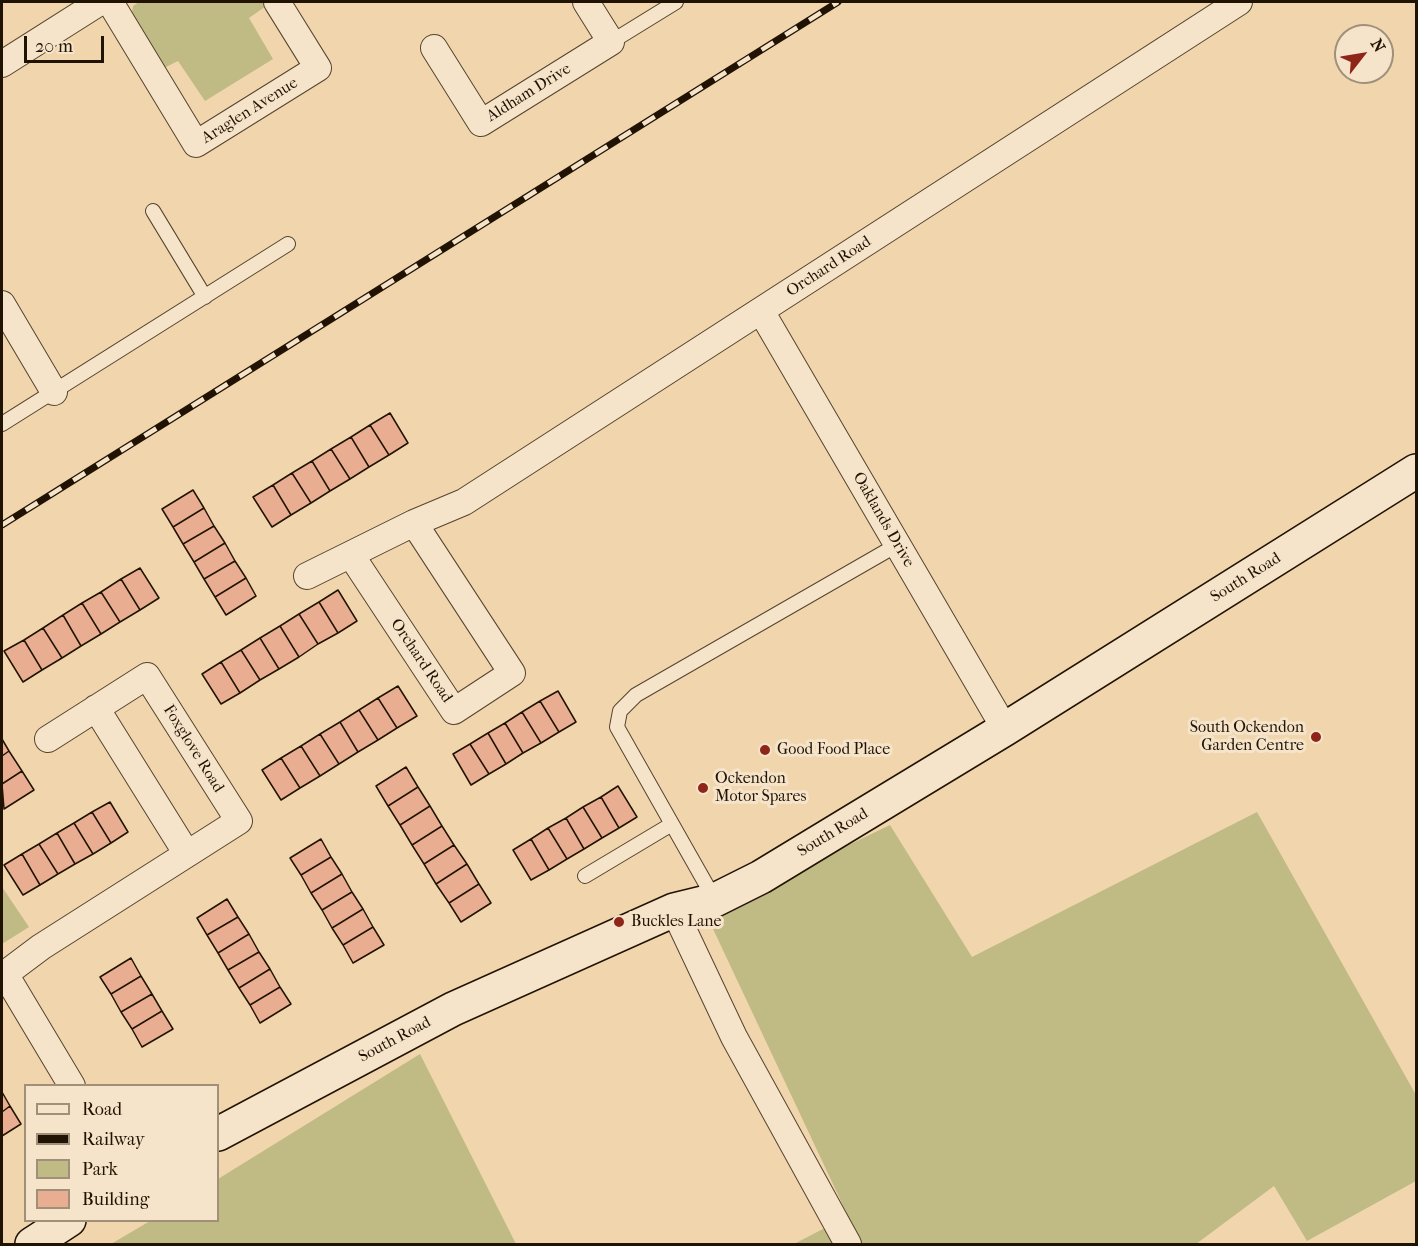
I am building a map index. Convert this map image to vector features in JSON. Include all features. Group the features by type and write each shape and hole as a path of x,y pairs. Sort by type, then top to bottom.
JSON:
{"main road":[{"name":"South Road","path":"219,1133 453,1009 674,910 715,900 761,878 1005,729 1416,471"},
{"path":"32,1245 67,1222"}],"street":[{"path":"2,64 100,2"},
{"name":"Araglen Avenue","path":"110,2 196,144 318,68 276,2"},
{"path":"586,2 611,42"},
{"name":"Orchard Road","path":"308,576 414,523 464,502 1239,2"},
{"name":"Aldham Drive","path":"434,48 481,123 611,42"},
{"path":"2,304 54,392"},
{"name":"Oaklands Drive","path":"761,311 1005,729"},
{"name":"Orchard Road","path":"351,555 454,711 512,673 414,523"},
{"name":"Foxglove Road","path":"48,739 147,676 239,821 41,947 3,975 71,1084"},
{"path":"96,708 187,854"},
{"path":"674,910 734,1037 848,1245"}],"lane":[{"path":"611,42 676,2"},
{"path":"153,212 205,297"},
{"path":"2,424 288,244"},
{"path":"715,900 617,727 620,711 636,694 897,545"},
{"path":"585,876 672,824"}],"green space":[{"path":"139,2 263,2 266,6 249,18 273,59 205,101 178,61 160,70 131,20 133,6"},
{"path":"1257,812 1416,1095 1416,1181 1307,1241 1274,1186 1196,1244 794,1244 848,1216 706,914 890,825 972,957"},
{"path":"2,887 29,927 2,944"},
{"path":"420,1054 516,1244 111,1244 148,1222 219,1222 219,1178"}],"building":[{"path":"390,413 408,443 389,455 370,425"},
{"path":"370,425 389,455 369,467 351,437"},
{"path":"351,437 369,467 350,479 331,449"},
{"path":"331,449 350,479 330,491 312,461"},
{"path":"312,461 330,491 311,503 292,473"},
{"path":"292,473 311,503 291,515 273,485"},
{"path":"273,485 291,515 272,527 253,497"},
{"path":"193,490 204,508 173,527 162,509"},
{"path":"204,508 214,526 183,544 173,527"},
{"path":"214,526 225,543 194,562 183,544"},
{"path":"225,543 235,561 204,579 194,562"},
{"path":"235,561 246,578 215,597 204,579"},
{"path":"140,568 159,598 140,610 121,579"},
{"path":"246,578 256,596 226,615 215,597"},
{"path":"121,579 140,610 120,622 101,592"},
{"path":"338,590 357,621 338,633 319,602"},
{"path":"101,592 120,622 101,634 82,603"},
{"path":"319,602 338,633 318,644 299,614"},
{"path":"82,603 101,634 81,646 63,615"},
{"path":"299,614 318,644 299,657 280,626"},
{"path":"63,615 81,646 62,658 43,628"},
{"path":"280,626 299,657 279,669 260,638"},
{"path":"43,628 62,658 42,670 24,640"},
{"path":"260,638 279,669 260,680 241,650"},
{"path":"24,640 42,670 23,682 4,651"},
{"path":"241,650 260,680 240,693 221,662"},
{"path":"221,662 240,693 221,704 202,674"},
{"path":"398,686 417,716 397,728 378,698"},
{"path":"558,691 576,722 559,732 540,701"},
{"path":"378,698 397,728 378,740 359,710"},
{"path":"540,701 559,732 541,743 522,712"},
{"path":"359,710 378,740 358,752 340,722"},
{"path":"522,712 541,743 523,753 505,723"},
{"path":"340,722 358,752 339,764 320,734"},
{"path":"505,723 523,753 506,764 488,733"},
{"path":"488,733 506,764 489,774 470,744"},
{"path":"320,734 339,764 320,776 301,746"},
{"path":"2,739 9,751 2,756"},
{"path":"470,744 489,774 471,785 453,754"},
{"path":"301,746 320,776 300,788 281,758"},
{"path":"9,751 22,771 2,784 2,756"},
{"path":"281,758 300,788 281,800 262,770"},
{"path":"406,767 418,787 388,806 376,786"},
{"path":"22,771 34,790 4,809 2,784"},
{"path":"618,786 637,817 619,828 601,797"},
{"path":"418,787 430,806 400,825 388,806"},
{"path":"601,797 619,828 602,838 583,807"},
{"path":"110,802 128,832 111,843 92,812"},
{"path":"430,806 442,826 412,845 400,825"},
{"path":"583,807 602,838 584,849 566,818"},
{"path":"92,812 111,843 93,854 74,823"},
{"path":"566,818 584,849 567,859 548,828"},
{"path":"74,823 93,854 75,864 57,833"},
{"path":"442,826 454,845 424,864 412,845"},
{"path":"548,828 567,859 549,870 531,839"},
{"path":"57,833 75,864 58,874 39,844"},
{"path":"321,839 331,857 301,875 290,858"},
{"path":"531,839 549,870 531,880 513,850"},
{"path":"39,844 58,874 40,885 22,854"},
{"path":"454,845 467,864 436,884 424,864"},
{"path":"22,854 40,885 23,895 4,865"},
{"path":"331,857 342,874 311,893 301,875"},
{"path":"467,864 479,884 449,903 436,884"},
{"path":"342,874 352,892 322,910 311,893"},
{"path":"479,884 491,903 461,922 449,903"},
{"path":"352,892 363,909 332,928 322,910"},
{"path":"227,899 238,917 207,935 197,918"},
{"path":"363,909 373,927 343,945 332,928"},
{"path":"238,917 249,934 218,953 207,935"},
{"path":"373,927 384,945 353,963 343,945"},
{"path":"249,934 259,952 228,970 218,953"},
{"path":"259,952 270,969 239,988 228,970"},
{"path":"131,958 141,976 111,994 100,977"},
{"path":"270,969 280,987 250,1005 239,988"},
{"path":"141,976 152,994 121,1012 111,994"},
{"path":"280,987 291,1004 260,1023 250,1005"},
{"path":"152,994 162,1011 132,1029 121,1012"},
{"path":"162,1011 173,1029 142,1047 132,1029"},
{"path":"2,1092 10,1106 2,1112"},
{"path":"10,1106 21,1124 2,1136 2,1112"}],"railway":[{"path":"2,525 838,2"}],"place":[{"name":"South Ockendon Garden Centre","path":"1316,737"},
{"name":"Good Food Place","path":"765,750"},
{"name":"Ockendon Motor Spares","path":"703,788"},
{"name":"Buckles Lane","path":"619,922"}]}
